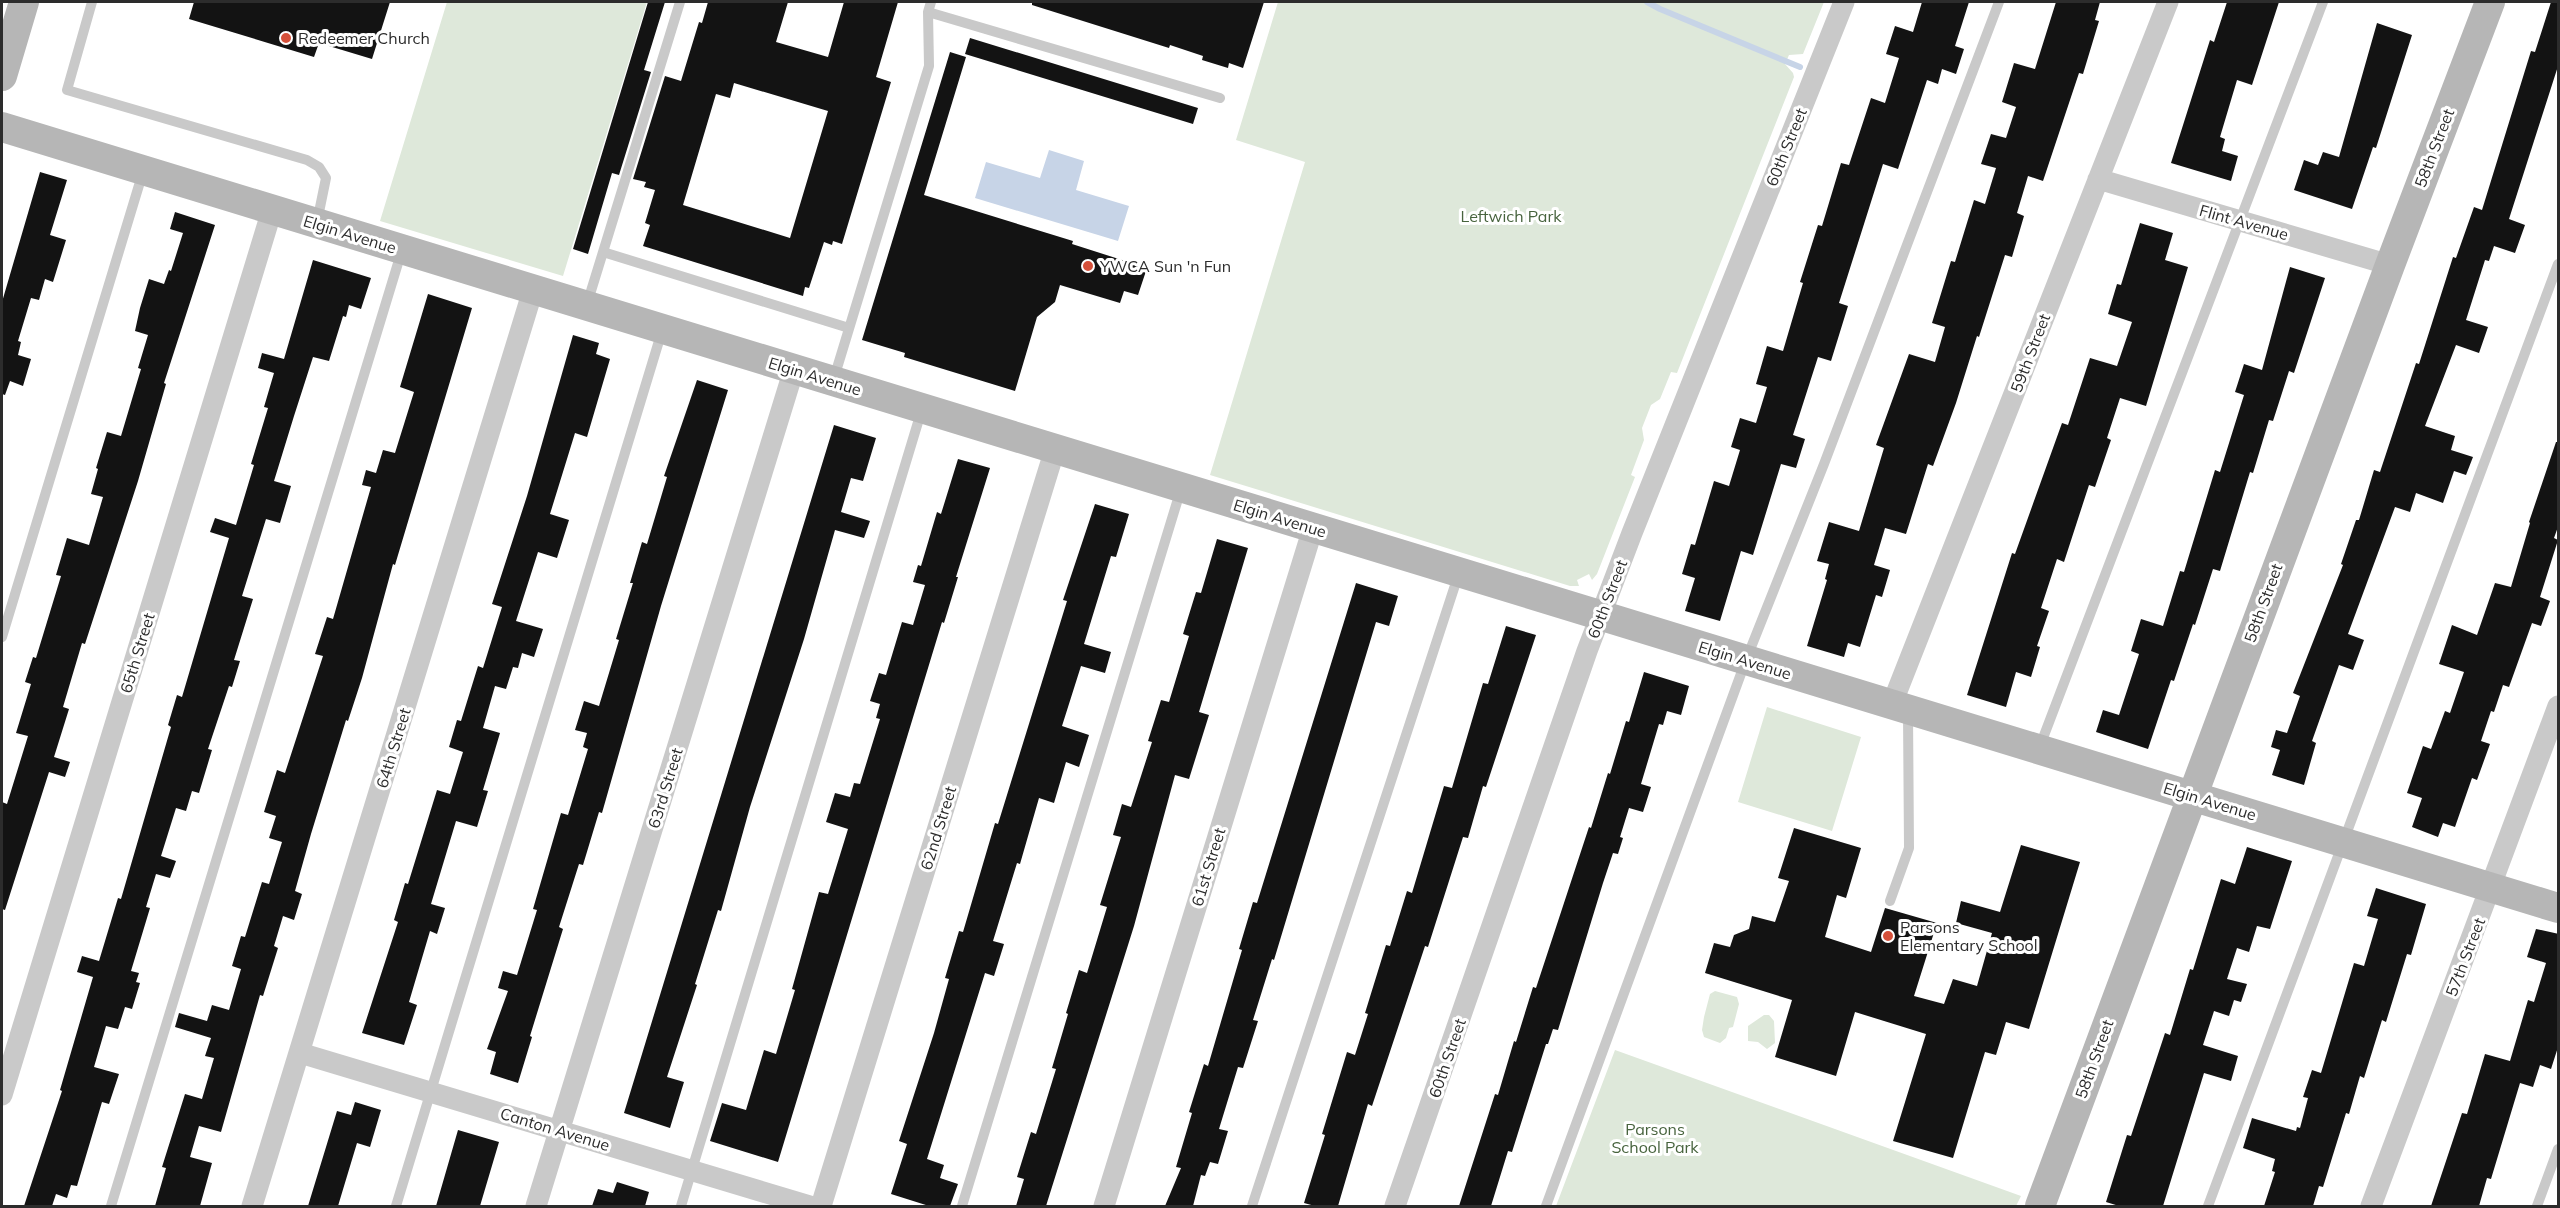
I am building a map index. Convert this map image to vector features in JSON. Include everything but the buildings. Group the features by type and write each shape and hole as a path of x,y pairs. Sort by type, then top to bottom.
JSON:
{"street":[{"path":"2,76 24,2"},
{"name":"60th Street","path":"1395,1206 1601,615 1844,2"},
{"name":"59th Street","path":"1900,707 2098,179 2168,2"},
{"name":"58th Street","path":"2040,1206 2191,796 2490,2"},
{"name":"Elgin Avenue","path":"2,127 2559,908"},
{"name":"Flint Avenue","path":"2098,179 2390,265"},
{"name":"65th Street","path":"2,1095 272,210"},
{"name":"64th Street","path":"252,1206 533,290"},
{"name":"63rd Street","path":"536,1206 794,369"},
{"name":"62nd Street","path":"821,1206 1055,449"},
{"name":"61st Street","path":"1104,1206 1313,528"},
{"name":"57th Street","path":"2371,1206 2559,706"},
{"name":"Canton Avenue","path":"300,1053 810,1206"}],"lane":[{"path":"92,2 67,90 307,160 319,167 326,178 316,224"},
{"path":"586,307 680,2"},
{"path":"1545,1206 1746,660 1828,453 1999,2"},
{"path":"2039,750 2323,2"},
{"path":"833,382 929,66 930,7 1220,98"},
{"path":"2,637 143,171"},
{"path":"111,1206 402,250"},
{"path":"603,252 849,328"},
{"path":"2208,1206 2559,264"},
{"path":"396,1206 663,329"},
{"path":"681,1206 922,409"},
{"path":"962,1206 1181,488"},
{"path":"1252,1206 1459,572"},
{"path":"1890,901 1909,848 1900,707"},
{"path":"2537,1206 2559,1149"}],"green space":[{"path":"447,2 647,2 563,276 380,221"},
{"name":"Leftwich Park","path":"1278,2 1824,2 1803,54 1789,55 1785,64 1794,77 1677,373 1671,372 1660,399 1651,405 1642,428 1644,440 1631,475 1635,477 1597,574 1592,580 1589,574 1577,580 1579,586 1570,586 1210,475 1305,162 1236,140"},
{"path":"1767,707 1861,737 1832,831 1738,802"},
{"path":"1715,991 1737,997 1739,1004 1733,1027 1729,1028 1726,1038 1720,1043 1704,1037 1702,1030 1710,994"},
{"path":"1764,1015 1769,1015 1774,1021 1775,1043 1767,1049 1758,1042 1748,1041 1748,1026"},
{"name":"Parsons School Park","path":"1615,1050 2021,1196 2016,1206 1556,1206"}],"water":[{"path":"1049,150 1084,161 1076,190 1129,206 1118,241 975,198 986,162 1040,178"}],"waterway":[{"path":"1647,2 1800,67"}],"place":[{"name":"Redeemer Church","path":"286,38"},
{"name":"YWCA Sun 'n Fun","path":"1088,266"},
{"name":"Parsons Elementary School","path":"1888,936"}]}
